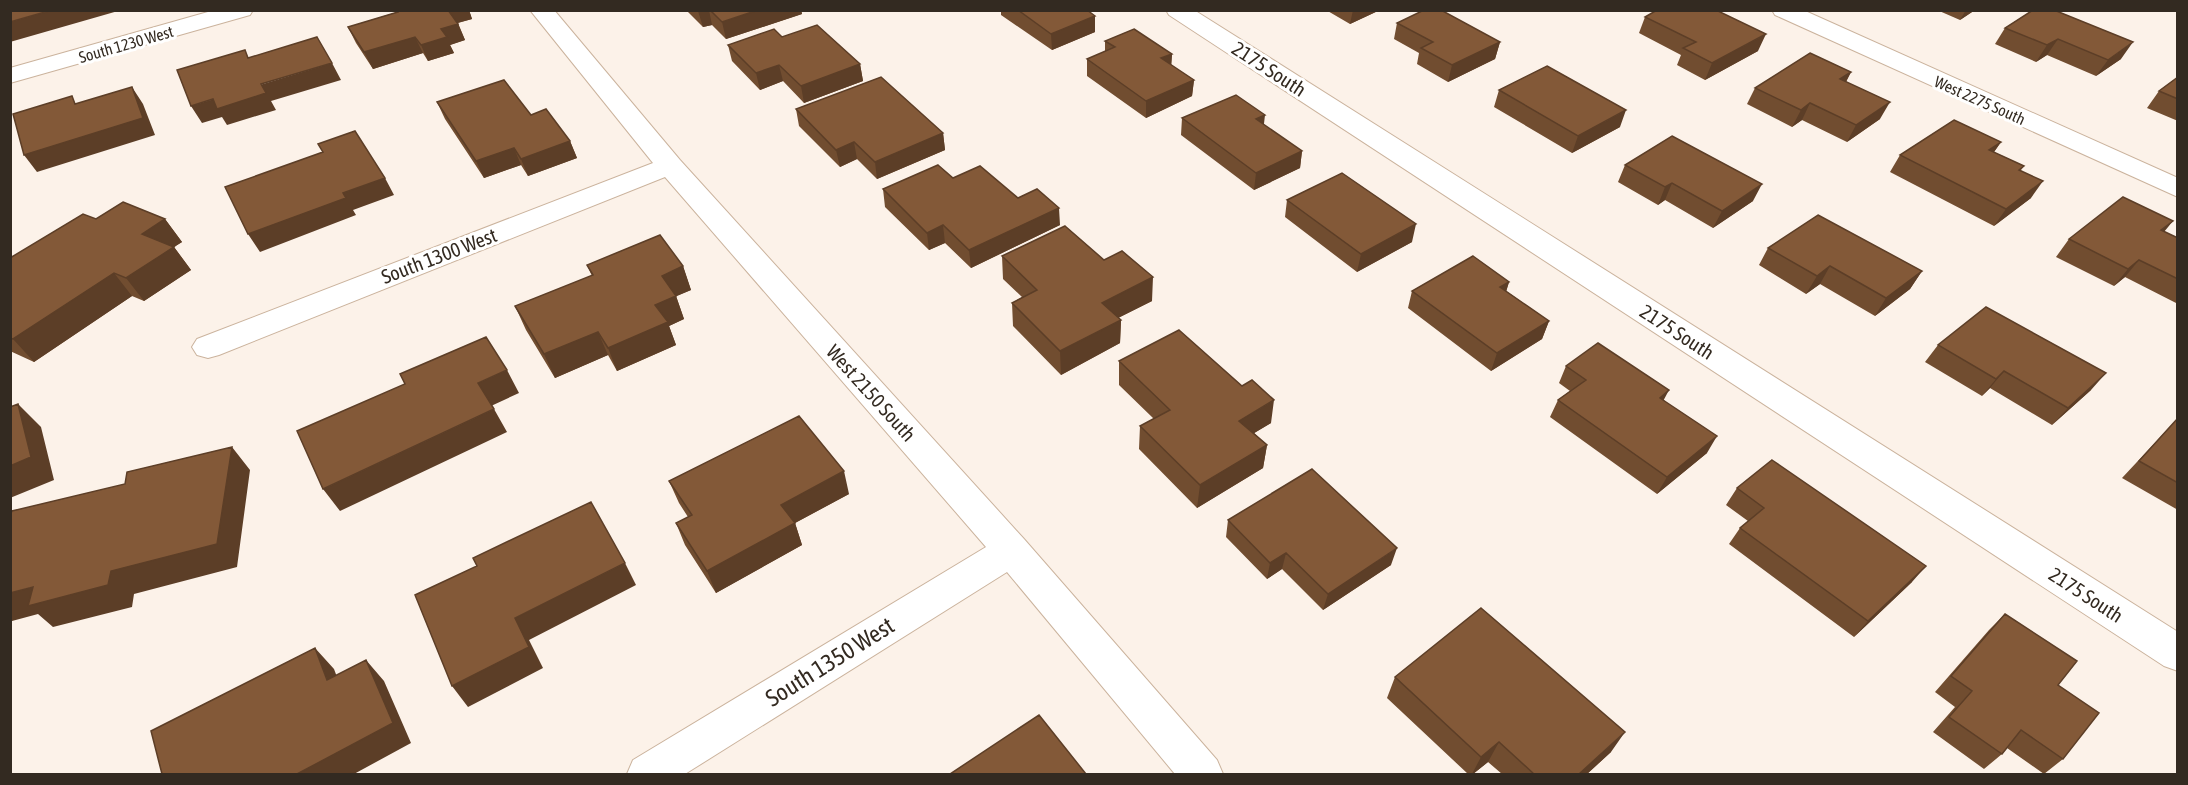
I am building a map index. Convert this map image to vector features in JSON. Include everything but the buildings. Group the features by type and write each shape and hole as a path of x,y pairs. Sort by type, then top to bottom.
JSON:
{"street":[{"name":"South 1230 West","path":"10,76 242,10"},
{"name":"West 2150 South","path":"541,10 670,166 1011,550 1202,774"},
{"name":"2175 South","path":"1177,10 2178,654"},
{"name":"West 2275 South","path":"1783,10 2178,189"},
{"name":"South 1300 West","path":"208,347 670,166"},
{"name":"South 1350 West","path":"648,774 1011,550"}]}
